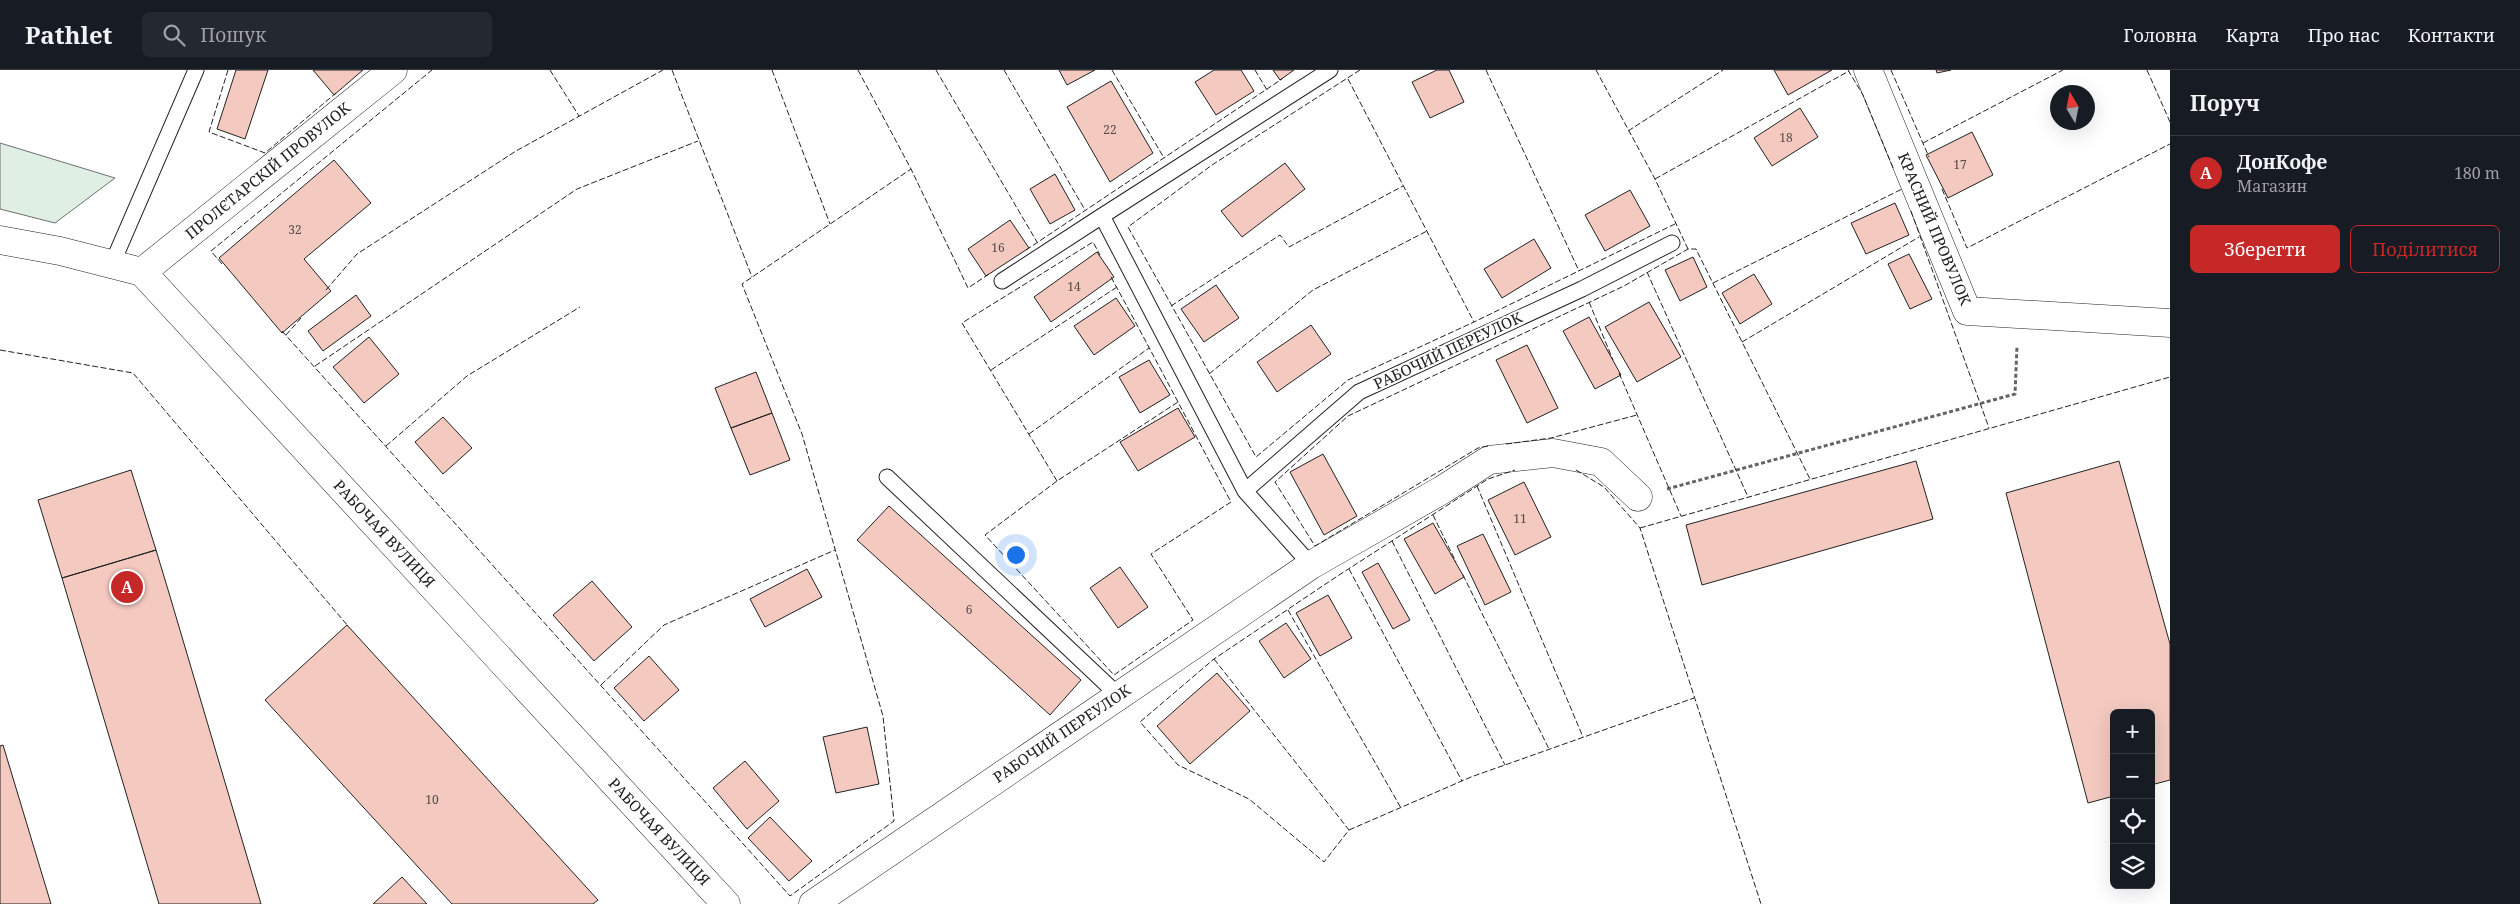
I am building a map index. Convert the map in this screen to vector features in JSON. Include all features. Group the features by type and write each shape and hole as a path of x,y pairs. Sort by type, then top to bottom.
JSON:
{"street":[{"name":"ПРОЛЄТАРСКІЙ ПРОВУЛОК","path":"142,272 393,70"},
{"name":"КРАСНИЙ ПРОВУЛОК","path":"1868,70 1967,311 2170,323"},
{"path":"0,240 60,251 142,272"},
{"name":"РАБОЧАЯ ВУЛИЦЯ","path":"142,272 726,904"},
{"name":"РАБОЧИЙ ПЕРЕУЛОК","path":"814,904 1311,565 1442,490 1489,460 1553,453 1601,462 1638,497"}],"lane":[{"path":"112,264 196,70"},
{"path":"1002,281 1330,70"},
{"path":"1102,216 1245,491 1311,565"},
{"name":"РАБОЧИЙ ПЕРЕУЛОК","path":"1245,491 1359,392 1582,289 1672,243"},
{"path":"887,477 1119,696"}],"path":[{"path":"1638,497 2015,394 2019,314"}],"green space":[{"path":"0,143 115,178 55,223 0,209"}],"building":[{"path":"236,70 268,70 245,139 217,129"},
{"path":"313,70 363,70 334,95"},
{"path":"1059,70 1095,70 1067,85"},
{"path":"1214,70 1241,70 1254,91 1216,115 1195,82"},
{"path":"1273,70 1294,70 1280,80"},
{"path":"1437,70 1449,70 1464,102 1430,118 1412,82"},
{"path":"1774,70 1832,70 1788,95"},
{"path":"1936,70 1951,70 1937,73"},
{"path":"1111,81 1153,153 1110,182 1067,107"},
{"path":"1800,108 1818,137 1772,166 1754,138"},
{"path":"1972,132 1993,175 1948,198 1926,155"},
{"path":"334,160 371,203 304,259 331,291 282,333 219,258"},
{"path":"1285,163 1305,189 1242,237 1221,211"},
{"path":"1055,174 1075,210 1050,224 1030,189"},
{"path":"1630,190 1650,226 1605,251 1585,215"},
{"path":"1895,203 1909,235 1866,254 1851,223"},
{"path":"1010,220 1029,248 986,276 968,249"},
{"path":"1534,239 1551,268 1502,298 1484,269"},
{"path":"1097,252 1114,277 1051,322 1034,297"},
{"path":"1909,254 1932,299 1910,309 1888,264"},
{"path":"1693,257 1707,287 1680,301 1665,270"},
{"path":"1754,274 1772,304 1740,324 1722,293"},
{"path":"1216,285 1239,318 1204,342 1181,309"},
{"path":"356,295 371,316 323,351 308,331"},
{"path":"1116,298 1135,326 1094,355 1074,326"},
{"path":"1649,302 1681,357 1637,382 1605,327"},
{"path":"1589,317 1621,375 1595,389 1563,331"},
{"path":"1311,325 1331,354 1277,392 1257,362"},
{"path":"369,337 399,374 364,403 333,367"},
{"path":"1527,345 1558,408 1527,423 1496,360"},
{"path":"1149,360 1170,395 1140,413 1119,377"},
{"path":"756,372 772,413 731,428 715,388"},
{"path":"1178,408 1195,437 1138,471 1120,442"},
{"path":"772,413 790,460 750,475 731,428"},
{"path":"443,417 472,448 443,474 415,442"},
{"path":"1323,454 1357,516 1324,535 1290,472"},
{"path":"1916,461 1933,519 1702,585 1686,525"},
{"path":"2119,461 2170,644 2170,780 2155,784 2155,709 2110,709 2110,797 2088,803 2006,493"},
{"path":"131,470 156,550 62,578 38,500"},
{"path":"1524,482 1551,537 1515,555 1488,500"},
{"path":"889,506 1081,680 1050,715 857,540"},
{"path":"1433,523 1464,577 1435,594 1404,539"},
{"path":"1483,534 1511,592 1485,605 1457,546"},
{"path":"156,550 261,904 159,904 62,578"},
{"path":"1378,563 1410,620 1393,629 1362,572"},
{"path":"1120,567 1148,607 1118,628 1090,588"},
{"path":"807,569 822,597 765,627 750,599"},
{"path":"592,581 632,627 594,661 553,615"},
{"path":"1328,595 1352,638 1320,656 1296,613"},
{"path":"1286,623 1311,659 1284,678 1259,641"},
{"path":"347,625 598,900 593,904 452,904 265,700"},
{"path":"649,656 679,690 644,721 614,688"},
{"path":"1217,673 1250,711 1190,764 1157,726"},
{"path":"867,727 879,784 836,793 823,737"},
{"path":"3,745 51,904 0,904 0,746"},
{"path":"745,761 779,801 747,829 713,788"},
{"path":"770,817 812,861 789,881 748,838"},
{"path":"402,877 427,904 373,904"}],"fence":[{"path":"228,70 209,132 265,153 336,93"},
{"path":"222,264 211,251 432,70"},
{"path":"550,70 579,116"},
{"path":"326,290 357,254 516,151 663,70"},
{"path":"672,70 752,277"},
{"path":"772,70 830,224"},
{"path":"858,70 911,169 968,288 989,274"},
{"path":"936,70 1037,242"},
{"path":"1004,70 1085,210"},
{"path":"1112,70 1164,158"},
{"path":"1255,70 1267,90"},
{"path":"1360,70 1212,165 1128,227 1256,457 1348,380 1474,322 1677,223"},
{"path":"1486,70 1579,271"},
{"path":"1596,70 1655,179 1688,249"},
{"path":"1628,131 1723,70"},
{"path":"1848,70 1863,95 1894,170"},
{"path":"1891,70 1929,157"},
{"path":"1923,143 2063,70"},
{"path":"2147,70 2170,122"},
{"path":"1655,179 1849,71"},
{"path":"1026,250 1282,79"},
{"path":"1348,79 1474,322"},
{"path":"315,366 577,189 698,141"},
{"path":"1942,189 1967,248 2170,144"},
{"path":"282,331 790,896 894,821 883,716 802,434 742,284 911,169"},
{"path":"1171,306 1280,235 1289,247 1403,186"},
{"path":"1713,283 1902,189"},
{"path":"1911,211 1989,428"},
{"path":"1209,374 1313,290 1427,231"},
{"path":"1742,342 1919,237"},
{"path":"1057,481 962,323 1093,242 1100,255"},
{"path":"1488,446 1478,448 1315,546 1275,482 1348,416 1624,286 1688,249 1696,249 1810,479"},
{"path":"1647,272 1748,497"},
{"path":"1111,277 1171,390 1186,418 1231,502 1151,554 1193,620 1114,675 985,535 1057,481 1178,402"},
{"path":"991,370 1117,287"},
{"path":"1589,302 1613,360"},
{"path":"386,446 467,376 580,307"},
{"path":"286,335 301,318"},
{"path":"1029,434 1149,348"},
{"path":"0,350 133,373 348,626"},
{"path":"1619,373 1681,516"},
{"path":"1640,528 2170,377"},
{"path":"1506,444 1551,438 1637,415"},
{"path":"1214,659 1349,830 1324,862 1249,799 1178,765 1140,722 1214,659 1336,577 1488,479 1515,470"},
{"path":"1576,470 1604,487 1640,528 1761,904"},
{"path":"1477,486 1583,737"},
{"path":"1433,515 1456,562"},
{"path":"1392,541 1505,765"},
{"path":"601,685 664,625 835,550"},
{"path":"1349,569 1462,781"},
{"path":"1463,575 1549,749"},
{"path":"1288,610 1401,808"},
{"path":"1349,830 1471,777 1694,698"}],"place":[{"name":"ДонКофе","path":"127,587"}]}
